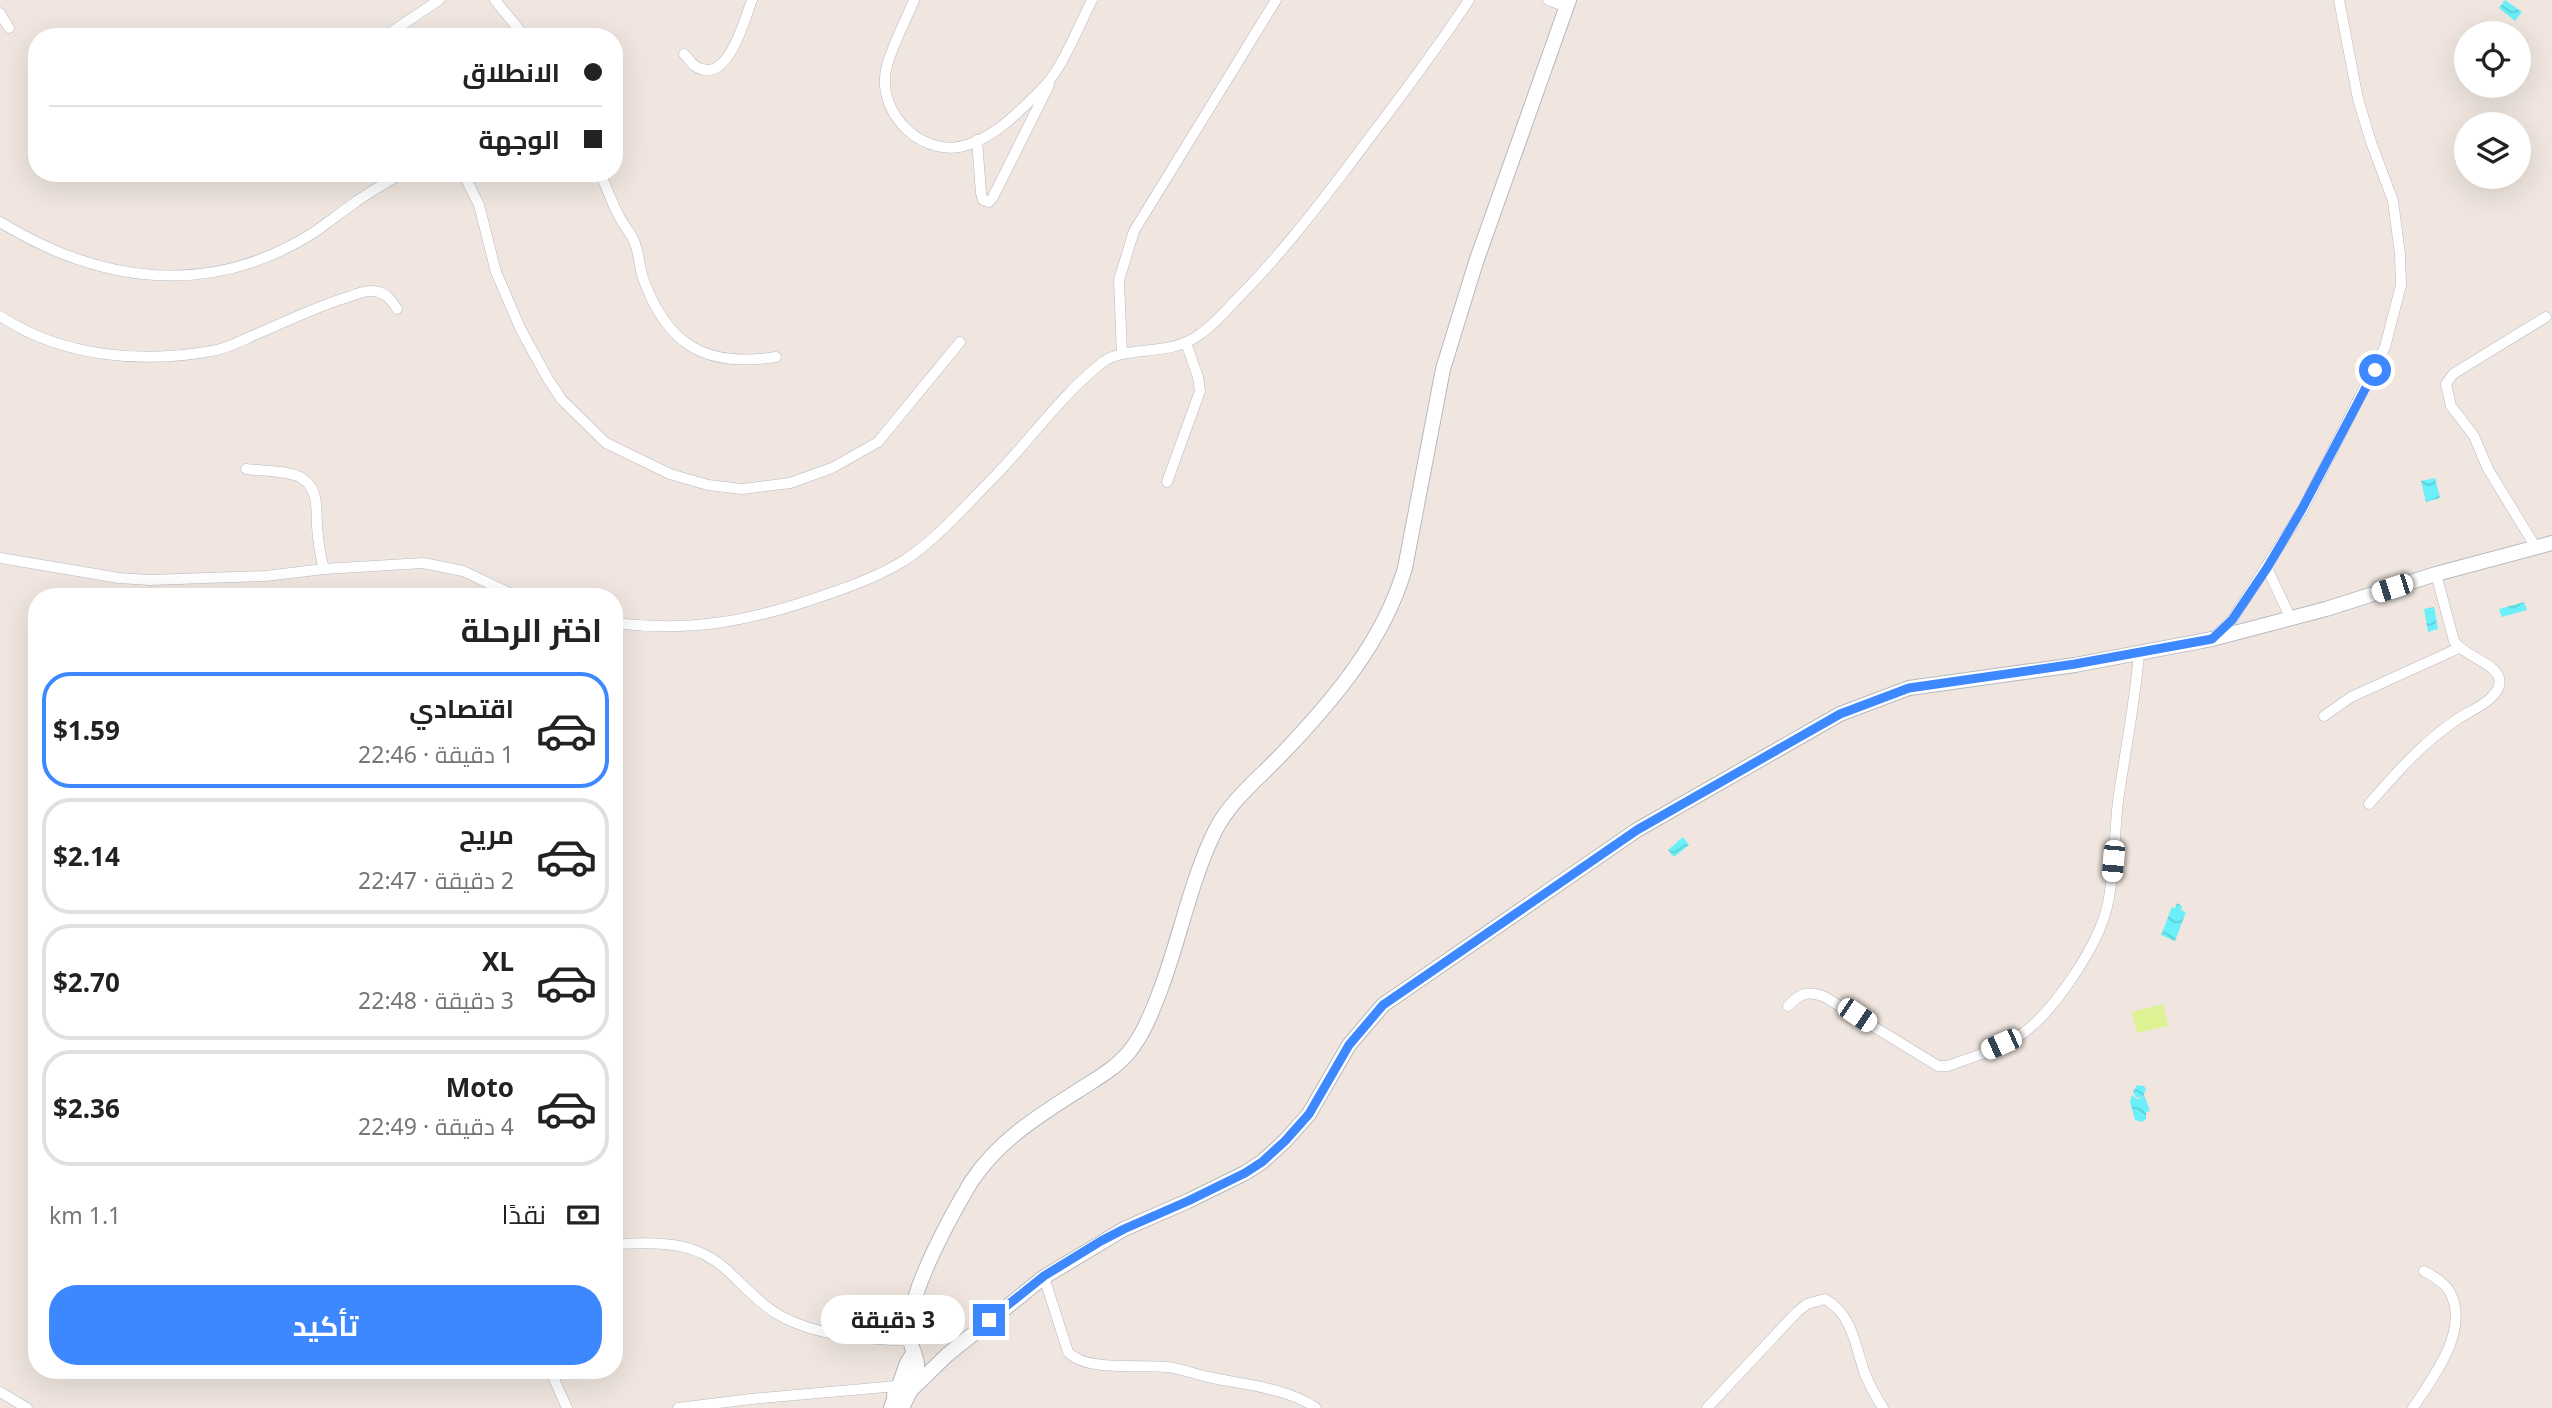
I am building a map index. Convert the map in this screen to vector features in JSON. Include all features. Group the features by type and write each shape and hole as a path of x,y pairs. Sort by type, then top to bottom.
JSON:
{"street":[{"path":"397,28 439,0"},
{"path":"495,0 518,28"},
{"path":"684,54 696,67 710,69 727,60 752,0"},
{"path":"914,0 886,70 886,97 898,122 922,141 953,149 977,140 1018,113 1045,86 1059,63"},
{"path":"977,140 981,193 983,200 989,202 1034,119 1092,0"},
{"path":"1122,354 1119,279 1134,232 1276,0"},
{"path":"623,624 659,627 703,625 760,617 879,575 906,559 926,544 996,475 1083,380 1106,359 1186,343 1213,323 1291,241 1469,0"},
{"path":"902,1408 902,1387 912,1347 911,1315 919,1284 973,1180 1019,1128 1092,1082 1128,1053 1150,1016 1162,986 1198,871 1216,830 1244,792 1280,756 1346,680 1387,617 1405,568 1443,369 1476,262 1568,4 1548,0"},
{"path":"2212,639 2232,620 2302,509 2375,370 2385,347 2401,285 2393,201 2358,99 2339,0"},
{"path":"0,13 9,28"},
{"path":"0,222 24,237 63,254 114,270 158,277 209,274 256,261 312,233 387,182"},
{"path":"468,182 479,205 496,272 516,318 562,400 606,443 670,474 708,485 742,489 790,483 832,468 878,442 960,342"},
{"path":"604,182 619,218 634,241 643,277 656,307 673,333 701,352 722,359 776,358"},
{"path":"0,316 39,337 78,349 106,355 151,357 219,350 325,303 366,291 376,291 388,297 397,309"},
{"path":"2535,547 2488,469 2474,436 2451,405 2446,384 2452,374 2546,317"},
{"path":"1167,482 1200,391 1186,343"},
{"path":"246,469 283,473 299,477 308,484 315,495 324,569"},
{"path":"678,1408 751,1399 902,1387 947,1355 1044,1276 1124,1229 1188,1201 1262,1162 1309,1114 1349,1045 1383,1005 1637,830 1840,714 1909,688 2139,653 2212,639 2291,619 2436,574 2552,543"},
{"path":"0,558 129,579 227,578 423,563 463,571 499,588"},
{"path":"2267,568 2291,619"},
{"path":"2368,804 2423,747 2499,688 2500,682 2494,670 2459,649 2450,632 2436,574"},
{"path":"2324,716 2351,697 2459,649"},
{"path":"1788,1006 1802,993 1825,997 1938,1066 1948,1066 2020,1036 2039,1020 2076,971 2100,929 2107,909 2139,653"},
{"path":"623,1244 660,1243 697,1250 728,1270 764,1305 781,1316 812,1329 912,1347"},
{"path":"2413,1408 2447,1354 2454,1330 2454,1306 2450,1292 2441,1281 2424,1271"},
{"path":"1044,1276 1068,1352 1074,1360 1110,1365 1169,1367 1274,1391 1300,1399 1316,1408"},
{"path":"1707,1408 1796,1313 1807,1304 1825,1299 1850,1325 1865,1374 1883,1408"},
{"path":"902,1387 947,1355"},
{"path":"554,1379 567,1408"},
{"path":"0,1392 27,1408"}],"green space":[{"path":"2163,1004 2168,1026 2137,1033 2132,1012"}],"water":[{"path":"2505,0 2522,12 2515,21 2499,8"},
{"path":"2435,478 2440,498 2426,502 2421,481"},
{"path":"2524,602 2527,610 2502,617 2499,609"},
{"path":"2434,607 2438,629 2428,632 2424,609"},
{"path":"1683,837 1689,845 1674,857 1668,850"},
{"path":"2177,903 2182,906 2181,910 2186,912 2175,941 2161,935 2172,907 2175,908"},
{"path":"2137,1085 2146,1089 2143,1097 2150,1111 2146,1112 2146,1119 2142,1122 2135,1120 2130,1102 2132,1095 2137,1099 2142,1098 2136,1097 2133,1092"}],"route":[{"path":"989,1320 1044,1276 1101,1241 1188,1201 1262,1162 1309,1114 1349,1045 1383,1005 1637,830 1840,714 1909,688 2075,664 2212,639 2232,620 2267,568 2302,509 2375,370"}]}
